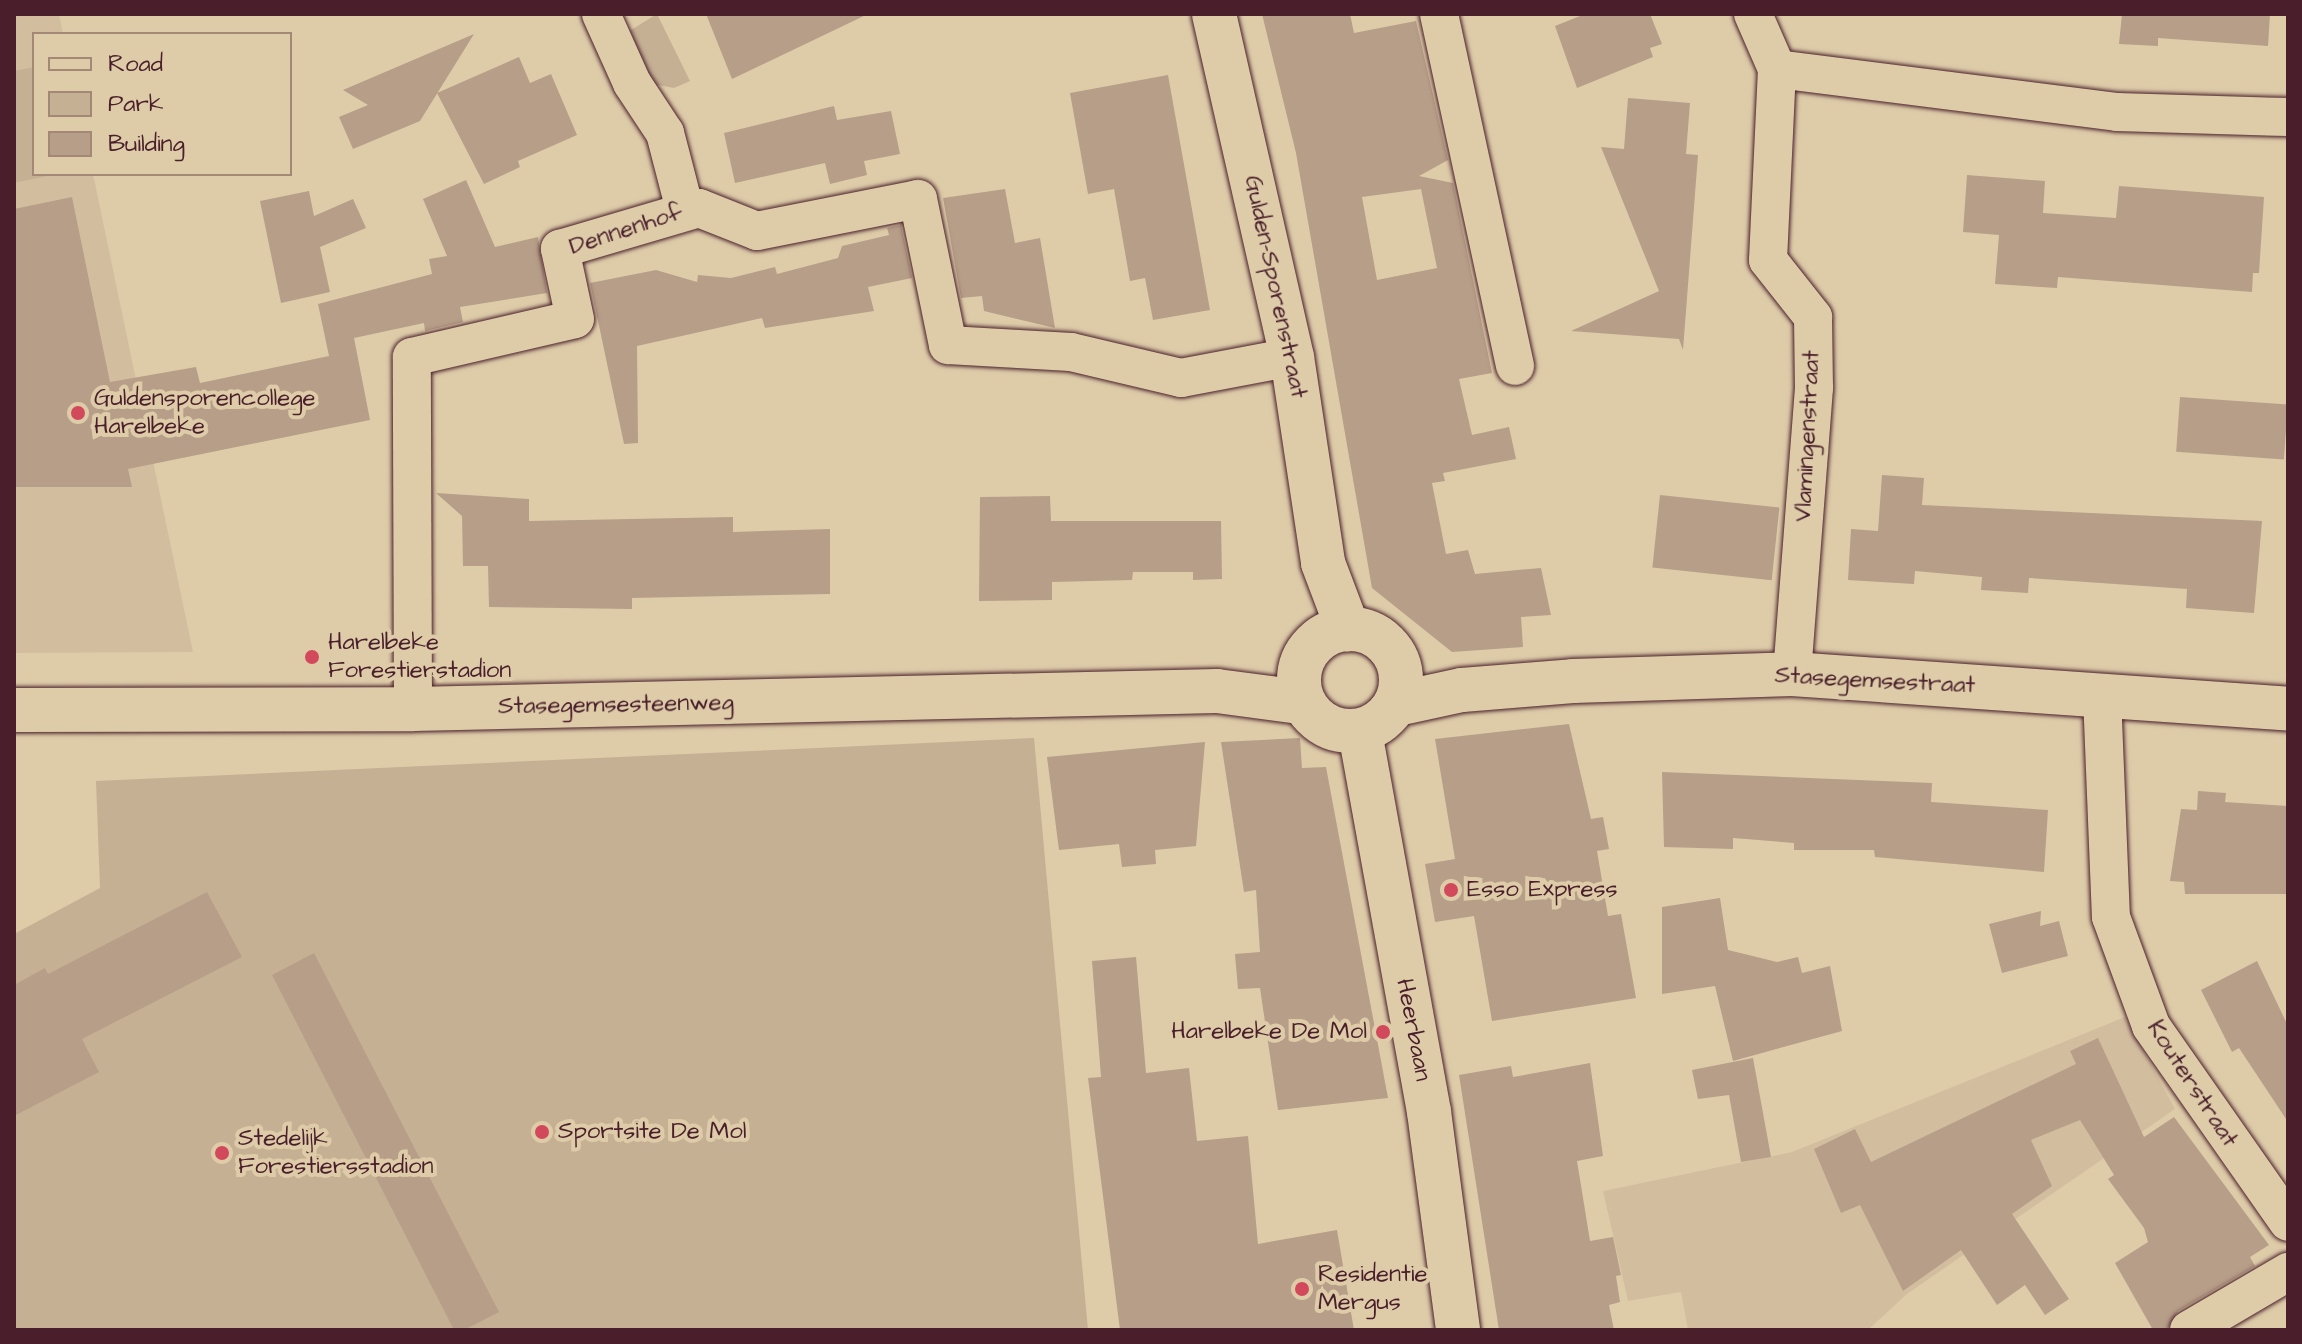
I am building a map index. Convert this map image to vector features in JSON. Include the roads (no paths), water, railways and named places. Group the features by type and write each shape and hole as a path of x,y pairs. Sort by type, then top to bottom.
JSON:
{"street":[{"path":"601,14 632,83 665,133 685,210"},
{"name":"Gulden-Sporenstraat","path":"1214,14 1292,357 1323,563 1316,660"},
{"path":"1439,14 1515,366"},
{"name":"Vlamingenstraat","path":"1753,14 1777,69 1768,260 1813,317 1814,388 1792,674"},
{"path":"1777,69 2117,112 2288,117"},
{"name":"Dennenhof","path":"413,709 412,357 575,319 560,249 699,208 757,231 918,199 948,345 1071,352 1181,378 1292,357"},
{"path":"1371,632 1387,643 1399,688 1360,732 1334,729 1316,660 1371,632"},
{"name":"Stasegemsesteenweg","path":"14,710 413,709 1217,691 1316,660"},
{"name":"Stasegemsestraat","path":"1399,688 1462,690 1792,674 2288,709"},
{"name":"Kouterstraat","path":"2102,695 2111,917 2151,1026 2288,1222"},
{"name":"Heerbaan","path":"1360,732 1429,1112 1458,1330"},
{"path":"2189,1330 2288,1272"}],"place":[{"name":"Guldensporencollege Harelbeke","path":"78,413"},
{"name":"Harelbeke Forestierstadion","path":"312,657"},
{"name":"Esso Express","path":"1451,890"},
{"name":"Harelbeke De Mol","path":"1383,1032"},
{"name":"Sportsite De Mol","path":"542,1132"},
{"name":"Stedelijk Forestiersstadion","path":"222,1153"},
{"name":"Residentie Mergus","path":"1302,1289"}]}
